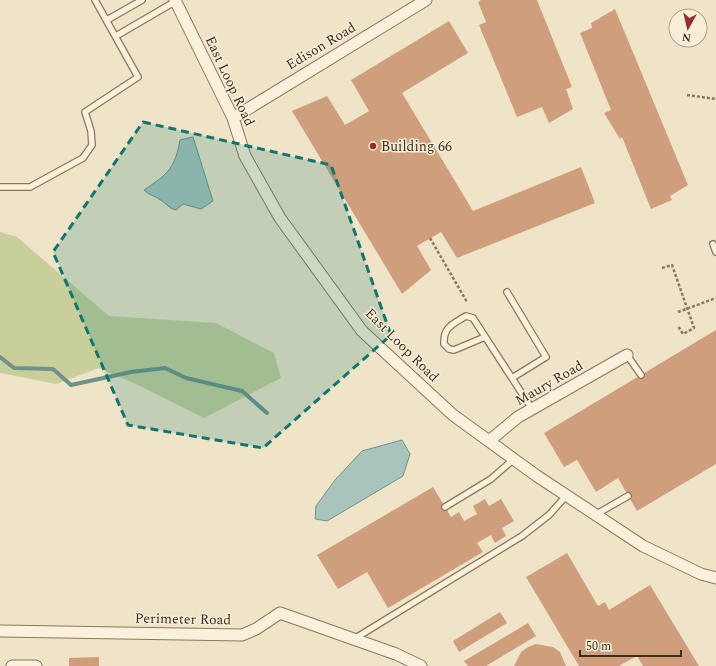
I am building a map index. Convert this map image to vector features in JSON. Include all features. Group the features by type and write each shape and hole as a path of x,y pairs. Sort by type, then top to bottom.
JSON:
{"street":[{"name":"Edison Road","path":"233,118 426,0"},
{"name":"East Loop Road","path":"176,1 233,118 245,156 280,218 362,330 453,415 566,496 643,546 701,574 716,578"},
{"name":"Maury Road","path":"489,441 518,417 627,355"},
{"name":"Perimeter Road","path":"0,631 242,635 256,629 280,613 354,638 396,654 421,666"},
{"path":"12,666 36,666"}],"lane":[{"path":"0,187 30,187 50,178 83,158 92,145 91,131 85,112 138,77 95,0"},
{"path":"107,20 142,0"},
{"path":"116,36 176,1"},
{"path":"713,244 716,252"},
{"path":"507,292 546,357 512,378"},
{"path":"485,337 454,350 449,349 444,344 443,335 449,327 466,316 473,318 532,409"},
{"path":"627,355 641,375"},
{"path":"445,506 492,479 514,459"},
{"path":"354,638 522,536 548,515 566,496"},
{"path":"595,515 628,496"}],"path":[{"path":"687,95 716,99"},
{"path":"430,238 467,302"},
{"path":"662,268 672,265 694,328 682,334 678,326"},
{"path":"678,312 716,298"}],"highlighted area":[{"path":"143,122 331,165 391,335 263,448 128,425 53,252"}],"green space":[{"path":"0,232 17,237 109,316 216,323 274,353 281,378 204,418 138,385 99,368 56,384 0,373"}],"water":[{"path":"193,137 213,201 201,209 183,204 176,210 144,190 165,175 169,170 176,157 180,140"},
{"path":"402,440 410,454 403,476 327,521 315,519 316,506 335,480 362,451"}],"building":[{"path":"481,0 537,0 572,87 566,89 573,109 549,123 542,107 517,117 479,25 486,22 478,2"},
{"path":"615,9 688,185 670,196 672,200 651,209 622,137 620,139 604,113 611,110 580,33 592,28 591,23"},
{"name":"Building 66","path":"449,21 468,53 402,93 473,211 581,167 595,203 457,258 441,232 417,246 431,270 402,294 292,111 327,96 345,125 369,111 351,80"},
{"path":"716,330 716,464 637,511 618,478 596,492 577,460 564,467 544,433"},
{"path":"433,487 451,517 459,512 464,521 477,514 473,506 485,499 489,506 501,499 514,521 502,528 506,536 495,543 491,535 477,543 483,552 388,608 367,572 338,589 317,555"},
{"path":"567,553 598,606 605,602 609,610 650,585 699,666 643,666 637,656 619,666 579,666 526,577"},
{"path":"500,612 507,623 459,652 453,641"},
{"path":"528,623 536,636 486,666 468,666 464,661"},
{"path":"536,644 553,647 560,652 566,666 514,666 521,652"},
{"path":"99,657 99,666 69,666 69,658"}],"waterway":[{"path":"0,357 14,368 53,369 71,385 131,372 165,368 186,378 242,391 267,413"}],"place":[{"name":"Building 66","path":"373,146"}]}
